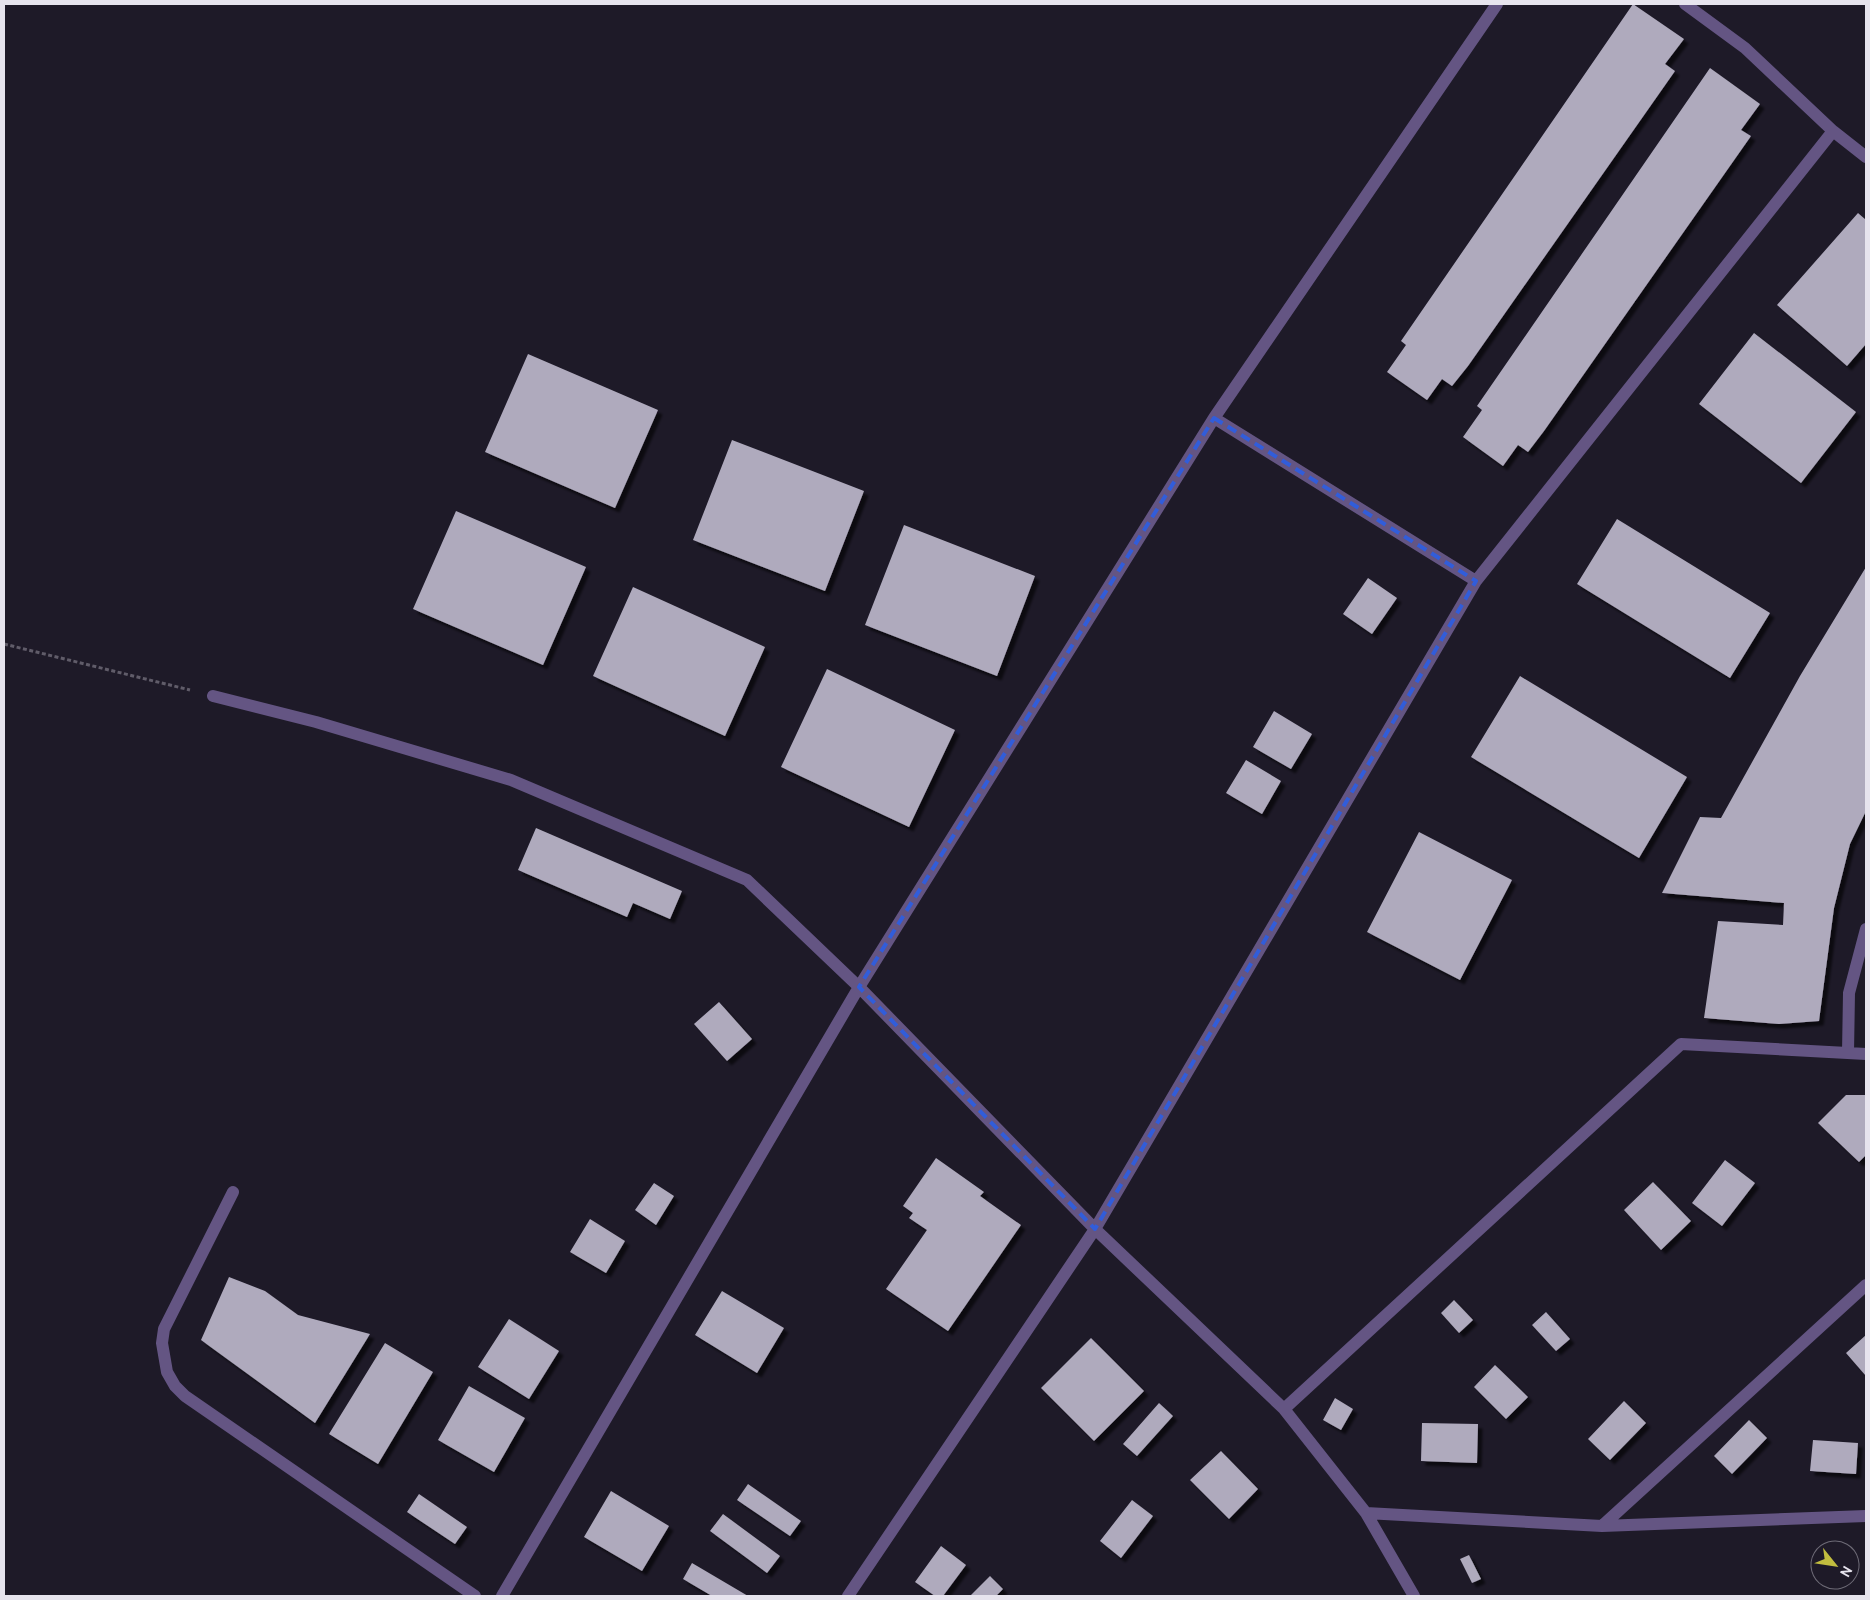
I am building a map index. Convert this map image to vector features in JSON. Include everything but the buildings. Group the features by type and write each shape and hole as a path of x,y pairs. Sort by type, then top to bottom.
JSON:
{"street":[{"path":"502,1596 859,987 1214,418 1497,4"},
{"path":"1685,4 1746,48 1833,131 1866,157"},
{"path":"848,1596 1094,1229 1476,581 1833,131"},
{"path":"1214,418 1476,581"},
{"path":"213,696 316,722 511,780 747,880 859,987 1094,1229 1284,1409 1366,1513 1414,1596"},
{"path":"1848,1053 1849,992 1866,930"},
{"path":"1284,1409 1681,1044 1866,1054"},
{"path":"233,1192 164,1329 163,1358 175,1386 185,1396 475,1596"},
{"path":"1602,1526 1866,1285"},
{"path":"1366,1513 1602,1526 1866,1516"}],"path":[{"path":"4,644 213,696"}],"highlighted area":[{"path":"1214,418 1476,581 1095,1229 859,987"}]}
